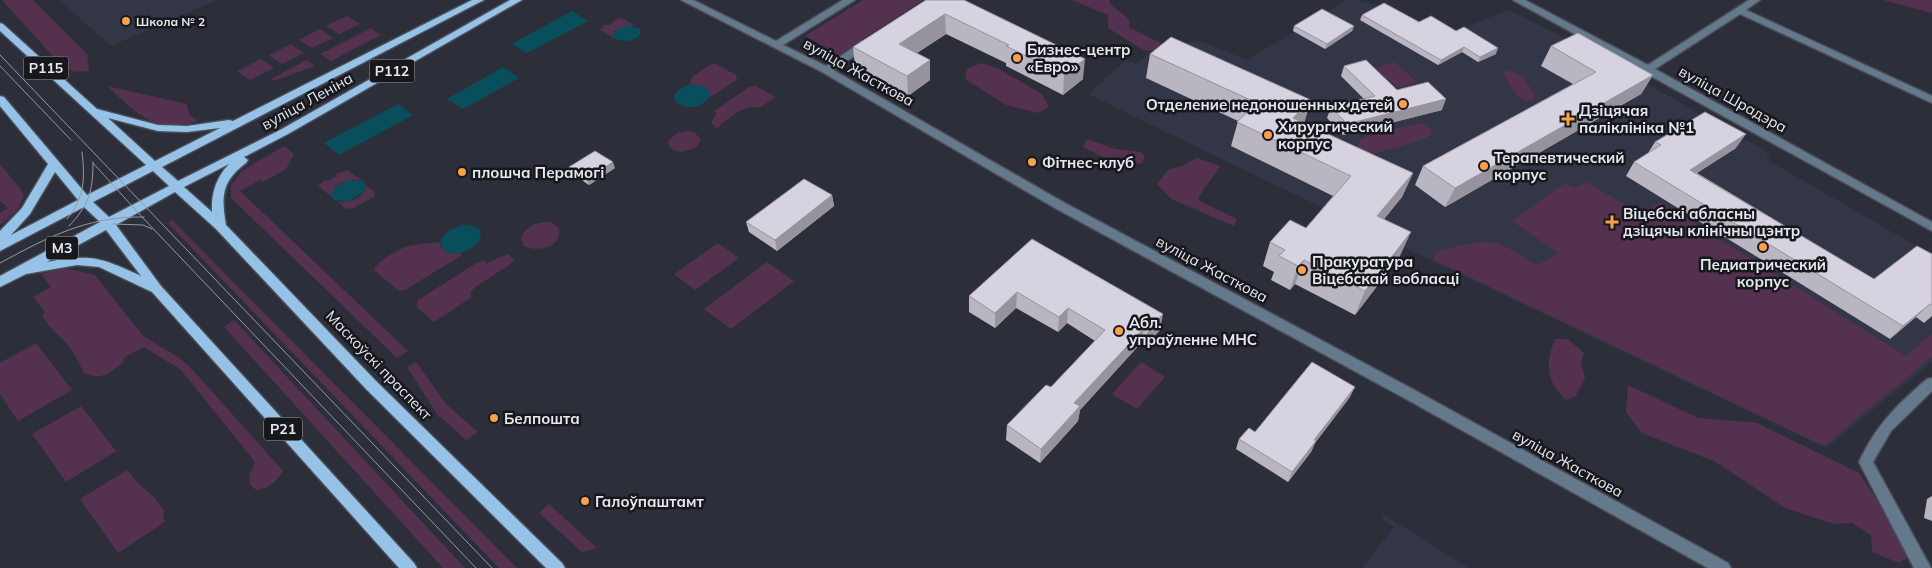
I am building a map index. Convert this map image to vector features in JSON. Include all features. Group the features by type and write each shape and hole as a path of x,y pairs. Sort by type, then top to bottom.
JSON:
{"main road":[{"name":"вуліца Леніна","path":"154,166 479,0"},
{"name":"вуліца Леніна","path":"108,223 284,132 517,0"},
{"name":"Р115","path":"0,26 154,166"},
{"path":"0,100 86,201"},
{"path":"92,110 158,128 187,129 238,122"},
{"path":"220,226 216,202 221,181 230,168 284,132"},
{"path":"0,239 26,211 54,164"},
{"name":"Маскоўскі праспект","path":"154,166 220,226 372,385 557,568"},
{"name":"Р112","path":"86,201 154,166"},
{"name":"Р21","path":"86,201 108,223 157,289 409,568"},
{"name":"М3","path":"0,247 86,201"},
{"name":"М3","path":"0,282 108,223"},
{"path":"16,273 77,262 102,263 157,289"}],"street":[{"name":"вуліца Жасткова","path":"686,0 826,70 1059,205 1413,396 1723,568"},
{"path":"776,45 850,0"},
{"name":"вуліца Шрадэра","path":"1518,0 1649,69 1932,227"},
{"path":"1649,69 1755,0"},
{"path":"1739,10 1932,100"},
{"path":"826,70 877,36"},
{"path":"1923,568 1912,551 1866,462 1873,444 1889,421 1932,383"}],"shaded area":[{"path":"2,0 33,0 87,54 89,71 75,72 61,65"},
{"name":"Школа № 2","path":"59,0 217,0 111,46"},
{"path":"863,0 923,0 839,55 805,36"},
{"path":"1072,0 1110,0 1111,5 1129,19 1129,27 1164,45 1158,51 1143,50 1108,28 1108,15"},
{"name":"Віцебскі абласны дзіцячы клінічны цэнтр","path":"1347,0 1358,0 1388,9 1440,37 1509,10 1572,41 1762,149 1771,155 1766,159 1932,255 1932,362 1826,448 1405,248 1088,94 1126,60 1136,64 1158,47 1201,41 1247,60"},
{"path":"1883,0 1932,0 1932,13"},
{"path":"347,16 360,24 339,34 326,26"},
{"path":"621,18 637,26 633,25 614,31 614,38 600,30 604,25 611,25 613,21"},
{"path":"371,28 381,35 331,61 320,54"},
{"path":"320,29 333,38 312,48 299,40"},
{"path":"291,44 304,53 282,64 269,55"},
{"path":"261,59 274,68 250,80 237,71"},
{"path":"306,60 315,66 274,81 271,79"},
{"path":"1395,62 1417,82 1397,88 1375,68"},
{"path":"981,63 999,69 1043,95 1049,107 1038,113 1006,105 965,79 967,69"},
{"path":"711,64 716,64 736,75 737,80 710,97 710,92 689,85 692,77"},
{"path":"1509,70 1522,75 1535,95 1534,100 1528,101 1516,94 1504,75 1504,72"},
{"path":"107,86 187,104 189,114 198,121 170,126 147,119 127,105"},
{"path":"756,86 776,97 759,108 753,107 742,110 717,128 711,123 717,113 713,112 749,87"},
{"path":"1423,123 1432,130 1429,136 1425,138 1371,154 1361,151 1357,147 1361,139 1379,132"},
{"path":"694,132 701,139 696,148 680,152 670,148 668,141 677,133"},
{"path":"1087,139 1115,149 1141,152 1145,157 1142,163 1121,166 1083,147"},
{"path":"284,146 294,154 286,169 263,182 260,180 240,191 408,351 397,358 231,198 231,185 242,171"},
{"path":"1197,158 1220,166 1198,200 1237,219 1234,226 1171,199 1157,184 1169,169 1182,166"},
{"path":"0,164 22,191 24,197 16,211 0,225 0,213 8,208 0,201"},
{"path":"347,170 363,181 352,180 340,184 334,188 332,197 318,186 325,180 328,181 337,176 336,174"},
{"path":"1587,182 1639,213 1660,202 1906,356 1932,333 1932,357 1824,446 1434,260 1435,252 1489,242 1502,245 1538,265 1558,253 1512,221 1565,183 1574,188"},
{"path":"366,185 375,192 374,197 353,208 346,209 338,202 356,199 363,193"},
{"path":"172,220 517,568 499,568 168,223"},
{"path":"541,222 551,222 559,228 559,235 553,244 536,249 524,246 521,238 529,227"},
{"path":"440,242 440,246 454,254 461,253 462,255 405,290 399,291 374,270 384,259 405,247"},
{"path":"718,243 739,258 695,290 674,274"},
{"path":"508,254 515,261 474,288 470,293 472,297 434,322 416,307 418,300 475,264 484,260 487,263"},
{"path":"767,262 794,281 731,329 704,309"},
{"path":"60,269 70,269 95,275 143,336 178,357 191,368 283,471 275,481 265,488 256,490 250,484 249,476 255,462 181,370 144,347 123,358 124,361 106,374 96,376 84,373 68,345 45,320 42,315 45,312 33,297 51,287 41,274"},
{"path":"234,320 465,568 443,568 224,327"},
{"path":"1555,339 1568,339 1584,353 1581,363 1585,378 1575,397 1565,400 1554,385 1549,371 1550,357"},
{"path":"36,343 72,390 18,421 0,394 0,363"},
{"path":"416,362 446,404 478,432 466,440 437,414 407,367"},
{"path":"1141,362 1165,377 1137,409 1112,394"},
{"path":"1628,385 1698,418 1757,423 1859,473 1892,522 1908,557 1899,563 1872,552 1871,535 1852,523 1834,524 1785,508 1716,462 1642,433 1626,412"},
{"path":"81,406 116,451 66,482 32,434"},
{"path":"127,470 155,498 164,511 163,518 166,521 118,553 80,499"},
{"path":"549,504 597,548 582,552 539,513"},
{"path":"1384,515 1469,568 1362,568 1394,527 1382,519"}],"water":[{"path":"572,11 588,21 527,53 512,44"},
{"path":"629,25 640,29 641,34 635,39 628,41 614,38 613,34 617,29"},
{"path":"503,67 519,78 463,109 447,99"},
{"path":"689,85 705,88 710,92 710,96 703,103 694,107 680,105 674,97 678,90"},
{"path":"398,104 413,115 339,155 324,143"},
{"path":"348,180 363,181 366,185 364,192 349,201 334,200 331,195 334,188"},
{"path":"463,225 474,226 480,231 477,243 463,252 453,253 443,250 440,242 444,236 453,229"}],"building":[{"path":"926,0 964,0 1085,59 1064,75 1006,46 1009,45 945,14 899,44 930,60 907,76 853,47"},
{"path":"1384,3 1419,22 1431,16 1456,31 1464,27 1498,48 1480,57 1464,47 1441,60 1362,15"},
{"path":"1322,9 1354,26 1327,44 1294,26"},
{"path":"1578,33 1653,75 1455,188 1423,166 1596,72 1551,46"},
{"path":"1171,37 1311,100 1293,118 1413,173 1377,216 1411,232 1365,291 1304,260 1298,266 1279,256 1285,250 1270,242 1290,220 1306,228 1351,176 1237,122 1257,103 1150,54"},
{"path":"1366,60 1397,90 1428,82 1446,99 1347,124 1331,107 1375,96 1344,66"},
{"path":"1705,112 1746,134 1690,170 1874,279 1917,246 1932,254 1932,305 1930,304 1903,326 1634,162 1661,145 1655,142"},
{"path":"595,151 613,162 587,179 569,167"},
{"path":"804,179 832,195 775,240 746,222"},
{"path":"1032,239 1163,314 1148,330 1144,328 1074,403 1080,406 1041,449 1007,425 1046,385 1051,387 1105,330 1068,308 1059,317 1017,292 995,313 969,296"},
{"path":"1312,362 1355,387 1292,472 1239,439 1249,428 1255,432"}],"tram line":[{"path":"0,55 492,568"},
{"path":"0,66 71,140"},
{"path":"67,219 77,203 82,187 82,152"},
{"path":"69,226 81,211 88,197 91,189 93,162"},
{"path":"93,163 142,217"},
{"path":"0,263 52,237 86,224 105,220 142,217"},
{"path":"142,217 476,568"},
{"path":"113,224 143,225 152,229"}],"place":[{"name":"Школа № 2","path":"126,21"},
{"name":"Бизнес-центр «Евро»","path":"1017,58"},
{"name":"Отделение недоношенных детей","path":"1403,104"},
{"name":"Дзіцячая паліклініка №1","path":"1568,119"},
{"name":"Хирургический корпус","path":"1268,135"},
{"name":"Фітнес-клуб","path":"1032,162"},
{"name":"Терапевтический корпус","path":"1484,166"},
{"name":"плошча Перамогі","path":"462,172"},
{"name":"Віцебскі абласны дзіцячы клінічны цэнтр","path":"1612,222"},
{"name":"Педиатрический корпус","path":"1763,247"},
{"name":"Пракуратура Віцебскай вобласці","path":"1302,270"},
{"name":"Абл. упраўленне МНС","path":"1119,331"},
{"name":"Белпошта","path":"494,418"},
{"name":"Галоўпаштамт","path":"585,501"}]}
